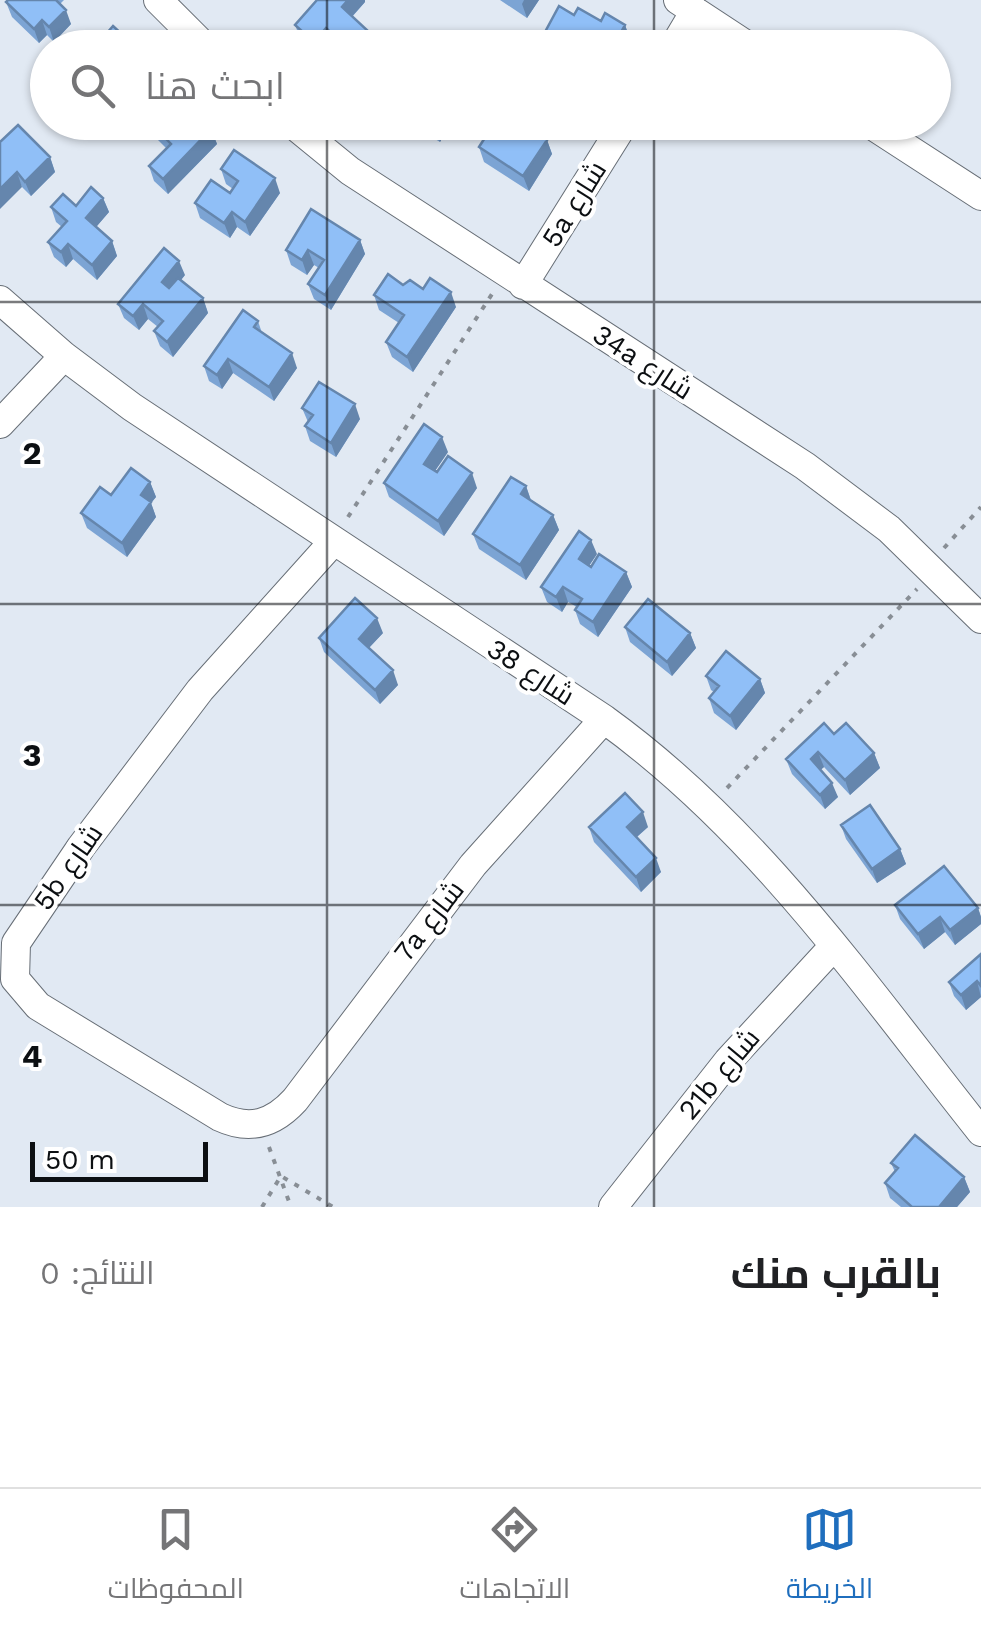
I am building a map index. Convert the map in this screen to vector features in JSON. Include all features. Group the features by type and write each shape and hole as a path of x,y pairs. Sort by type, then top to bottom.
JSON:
{"street":[{"path":"158,0 188,30"},
{"path":"678,30 687,6 724,30"},
{"name":"34a شارع","path":"312,140 350,170 805,466 928,565 981,618"},
{"name":"5a شارع","path":"515,279 613,140"},
{"path":"895,140 981,196"},
{"name":"شارع 38","path":"0,300 64,356 332,543 604,719 711,805 776,873 981,1132"},
{"path":"0,424 64,356"},
{"name":"5b شارع","path":"260,1124 246,1125 220,1117 38,1006 24,994 12,961 26,929 139,767 200,690 332,543"},
{"name":"7a شارع","path":"260,1124 296,1100 473,865 604,719"},
{"name":"21b شارع","path":"613,1207 728,1061 833,948"}],"path":[{"path":"332,543 515,279"},
{"path":"711,805 914,598 928,565 981,508"},
{"path":"260,1124 291,1207"},
{"path":"262,1207 281,1176"},
{"path":"281,1176 333,1207"}],"building":[{"path":"8,0 56,0 66,10 49,27 42,20 34,29"},
{"path":"317,0 348,0 342,7 367,30 301,30 295,25"},
{"path":"559,6 574,15 578,8 601,21 605,13 625,25 622,30 546,30"},
{"path":"18,125 50,157 25,182 17,172 0,189 0,142"},
{"path":"167,140 200,140 163,179 149,166 171,144"},
{"path":"483,140 547,140 523,176 479,147"},
{"path":"234,150 275,178 245,222 232,212 224,223 195,203 211,180 230,193 238,181 221,169"},
{"path":"91,187 103,198 86,218 112,241 92,265 68,244 61,252 48,242 67,221 51,207 63,194 76,206"},
{"path":"311,209 360,240 325,295 308,284 324,260 308,250 302,260 286,250"},
{"path":"164,248 179,261 162,282 169,288 178,278 203,298 167,342 154,331 163,321 143,304 133,316 118,304"},
{"path":"388,274 403,285 410,280 423,289 430,278 451,292 407,357 386,342 404,315 374,295"},
{"path":"243,310 258,321 254,327 292,353 269,387 228,359 217,375 204,366"},
{"path":"319,382 355,404 331,443 305,426 313,415 302,408"},
{"path":"424,424 442,437 424,464 437,472 448,456 472,473 438,521 384,483"},
{"path":"131,468 150,482 141,495 151,502 122,543 81,513 100,487 111,495"},
{"path":"511,477 526,486 521,494 553,515 520,565 473,534"},
{"path":"579,531 591,540 579,559 591,567 599,554 626,572 593,622 575,610 582,599 563,587 556,597 541,587"},
{"path":"355,598 377,618 359,639 393,670 375,690 319,638"},
{"path":"648,599 690,633 667,662 625,627"},
{"path":"726,651 760,679 730,716 709,698 719,686 706,676"},
{"path":"824,723 834,734 846,723 874,753 845,780 818,752 811,759 832,783 820,795 786,759"},
{"path":"625,793 643,812 627,827 656,858 636,877 589,827"},
{"path":"870,805 900,849 872,869 841,825"},
{"path":"944,866 978,908 950,930 940,917 918,934 895,905"},
{"path":"981,954 981,986 977,981 961,995 949,982"},
{"path":"915,1135 964,1177 939,1207 912,1207 885,1183 898,1168 891,1163"}]}
